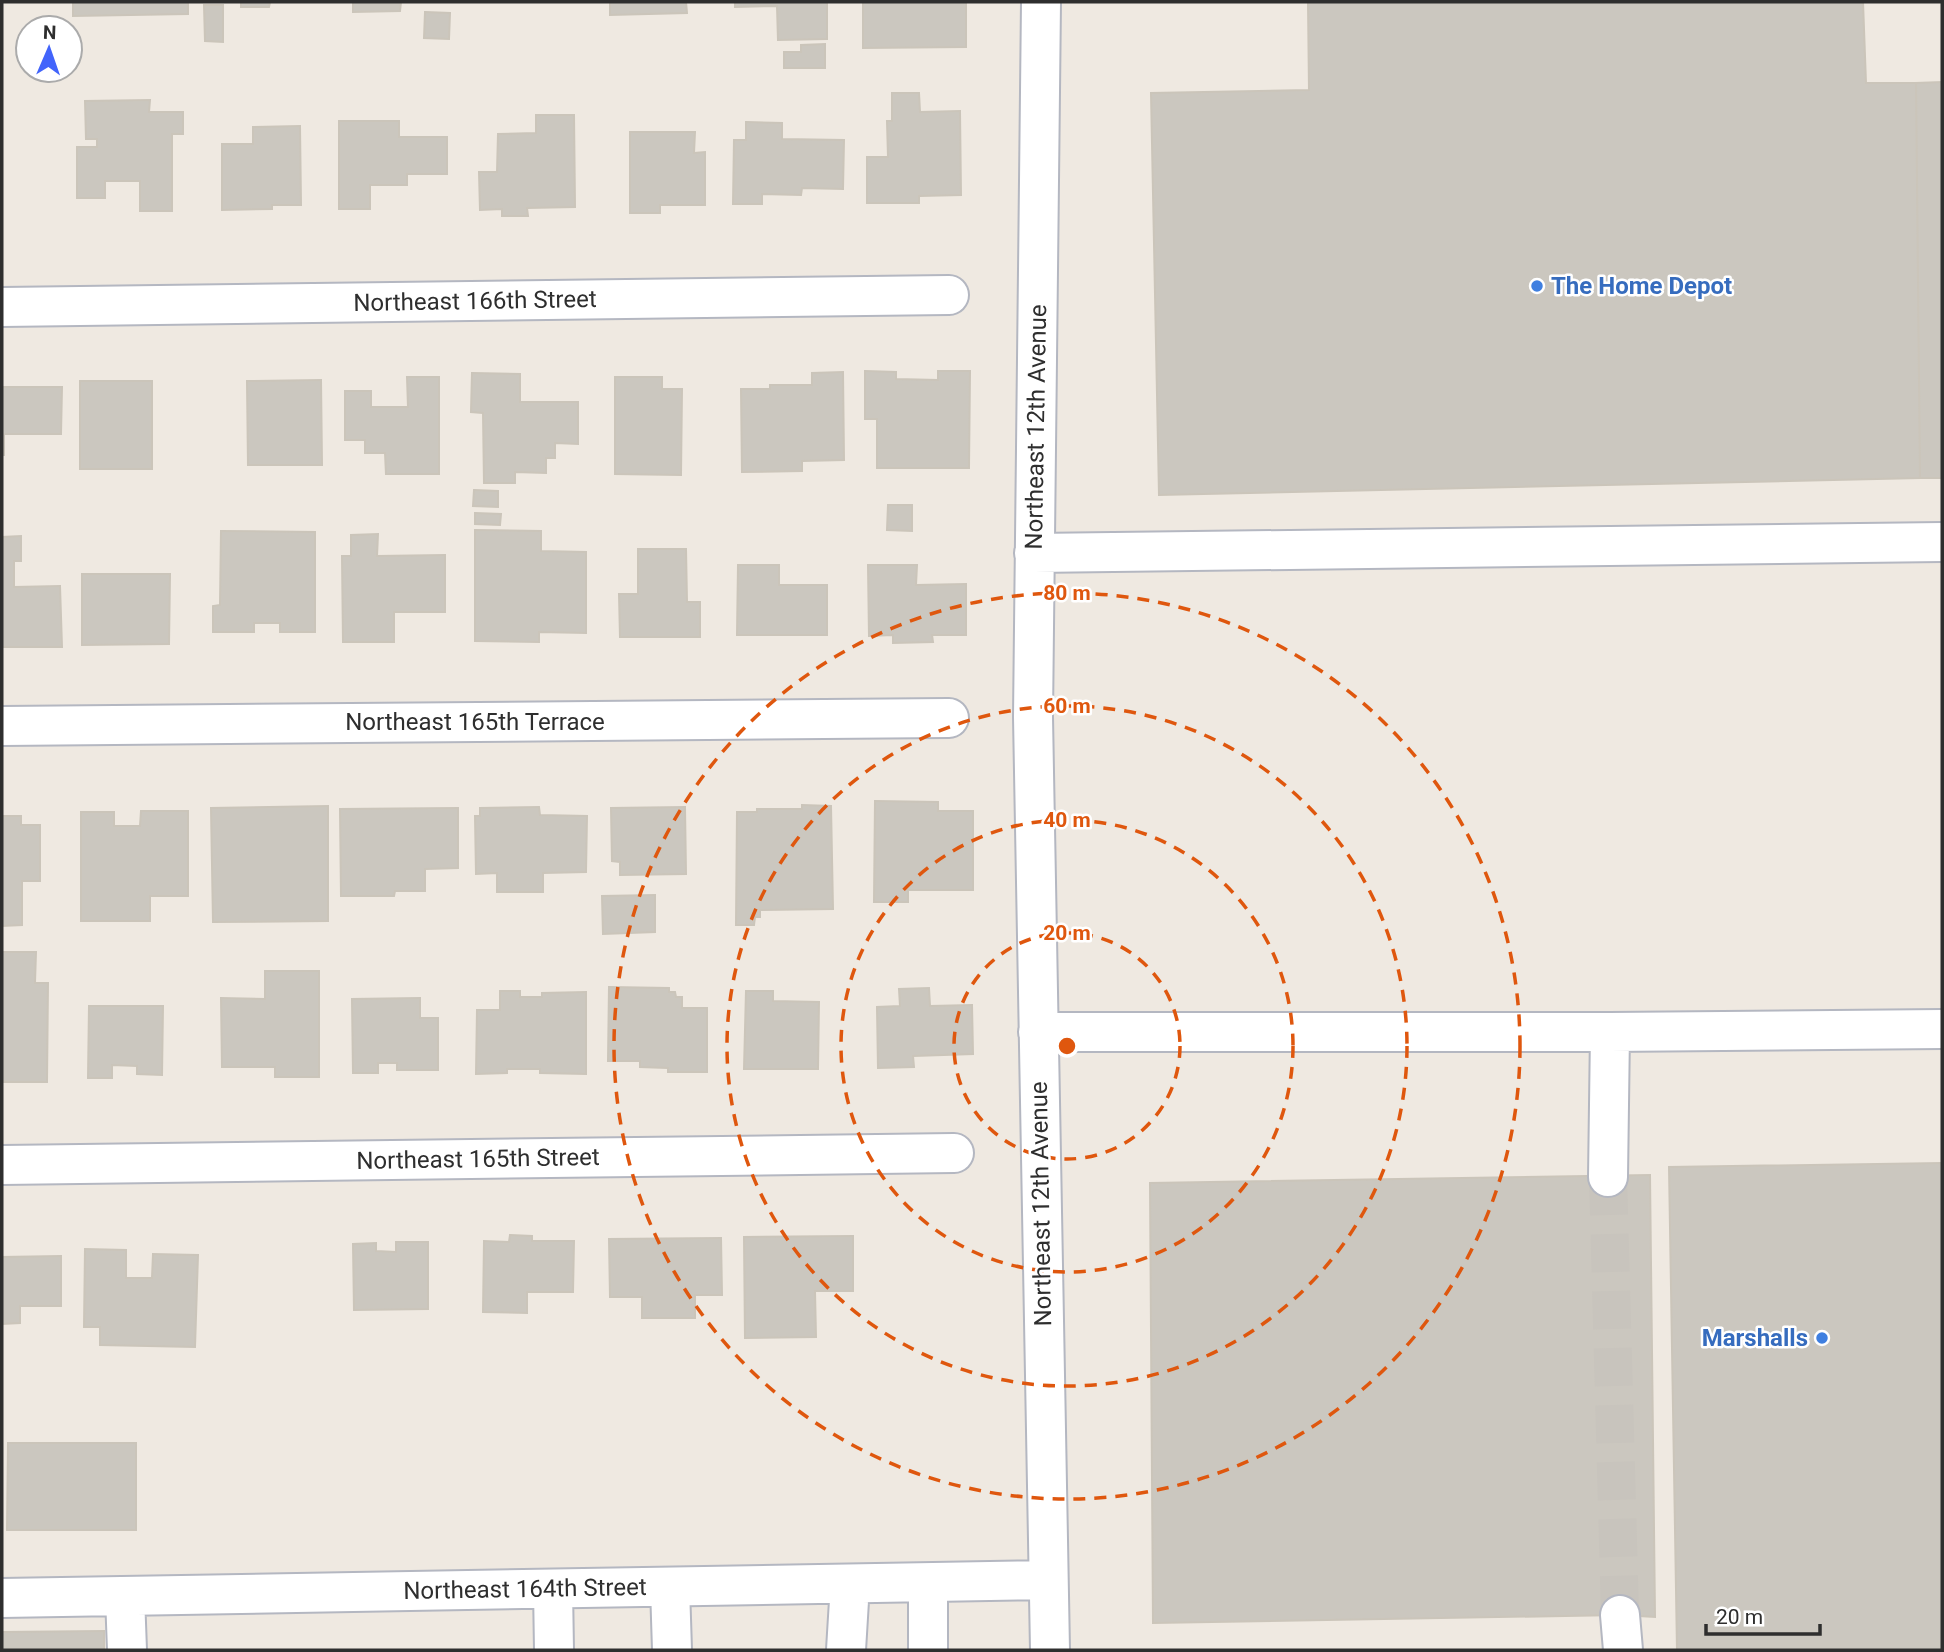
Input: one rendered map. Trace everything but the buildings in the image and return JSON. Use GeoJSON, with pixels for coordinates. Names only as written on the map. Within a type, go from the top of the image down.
{"type":"FeatureCollection","features":[{"type":"Feature","properties":{"kind":"street","name":"Northeast 12th Avenue"},"geometry":{"type":"LineString","coordinates":[[1041,2],[1033,717],[1050,1650]]}},
{"type":"Feature","properties":{"kind":"street","name":"Northeast 166th Street"},"geometry":{"type":"LineString","coordinates":[[2,307],[949,295]]}},
{"type":"Feature","properties":{"kind":"street"},"geometry":{"type":"LineString","coordinates":[[1034,553],[1942,542]]}},
{"type":"Feature","properties":{"kind":"street","name":"Northeast 165th Terrace"},"geometry":{"type":"LineString","coordinates":[[2,726],[949,718]]}},
{"type":"Feature","properties":{"kind":"street"},"geometry":{"type":"LineString","coordinates":[[1038,1032],[1942,1029]]}},
{"type":"Feature","properties":{"kind":"street"},"geometry":{"type":"LineString","coordinates":[[1608,1177],[1610,1032]]}},
{"type":"Feature","properties":{"kind":"street","name":"Northeast 165th Street"},"geometry":{"type":"LineString","coordinates":[[2,1166],[954,1153]]}},
{"type":"Feature","properties":{"kind":"street","name":"Northeast 164th Street"},"geometry":{"type":"LineString","coordinates":[[2,1598],[1048,1580]]}},
{"type":"Feature","properties":{"kind":"street"},"geometry":{"type":"LineString","coordinates":[[928,1583],[928,1650]]}},
{"type":"Feature","properties":{"kind":"street"},"geometry":{"type":"LineString","coordinates":[[846,1650],[850,1584]]}},
{"type":"Feature","properties":{"kind":"street"},"geometry":{"type":"LineString","coordinates":[[670,1587],[672,1650]]}},
{"type":"Feature","properties":{"kind":"street"},"geometry":{"type":"LineString","coordinates":[[554,1589],[554,1650]]}},
{"type":"Feature","properties":{"kind":"street"},"geometry":{"type":"LineString","coordinates":[[125,1596],[127,1650]]}},
{"type":"Feature","properties":{"kind":"tunnel"},"geometry":{"type":"LineString","coordinates":[[1608,1177],[1620,1615]]}},
{"type":"Feature","properties":{"kind":"place","name":"The Home Depot"},"geometry":{"type":"Point","coordinates":[1537,286]}},
{"type":"Feature","properties":{"kind":"place","name":"Marshalls"},"geometry":{"type":"Point","coordinates":[1822,1338]}}]}
